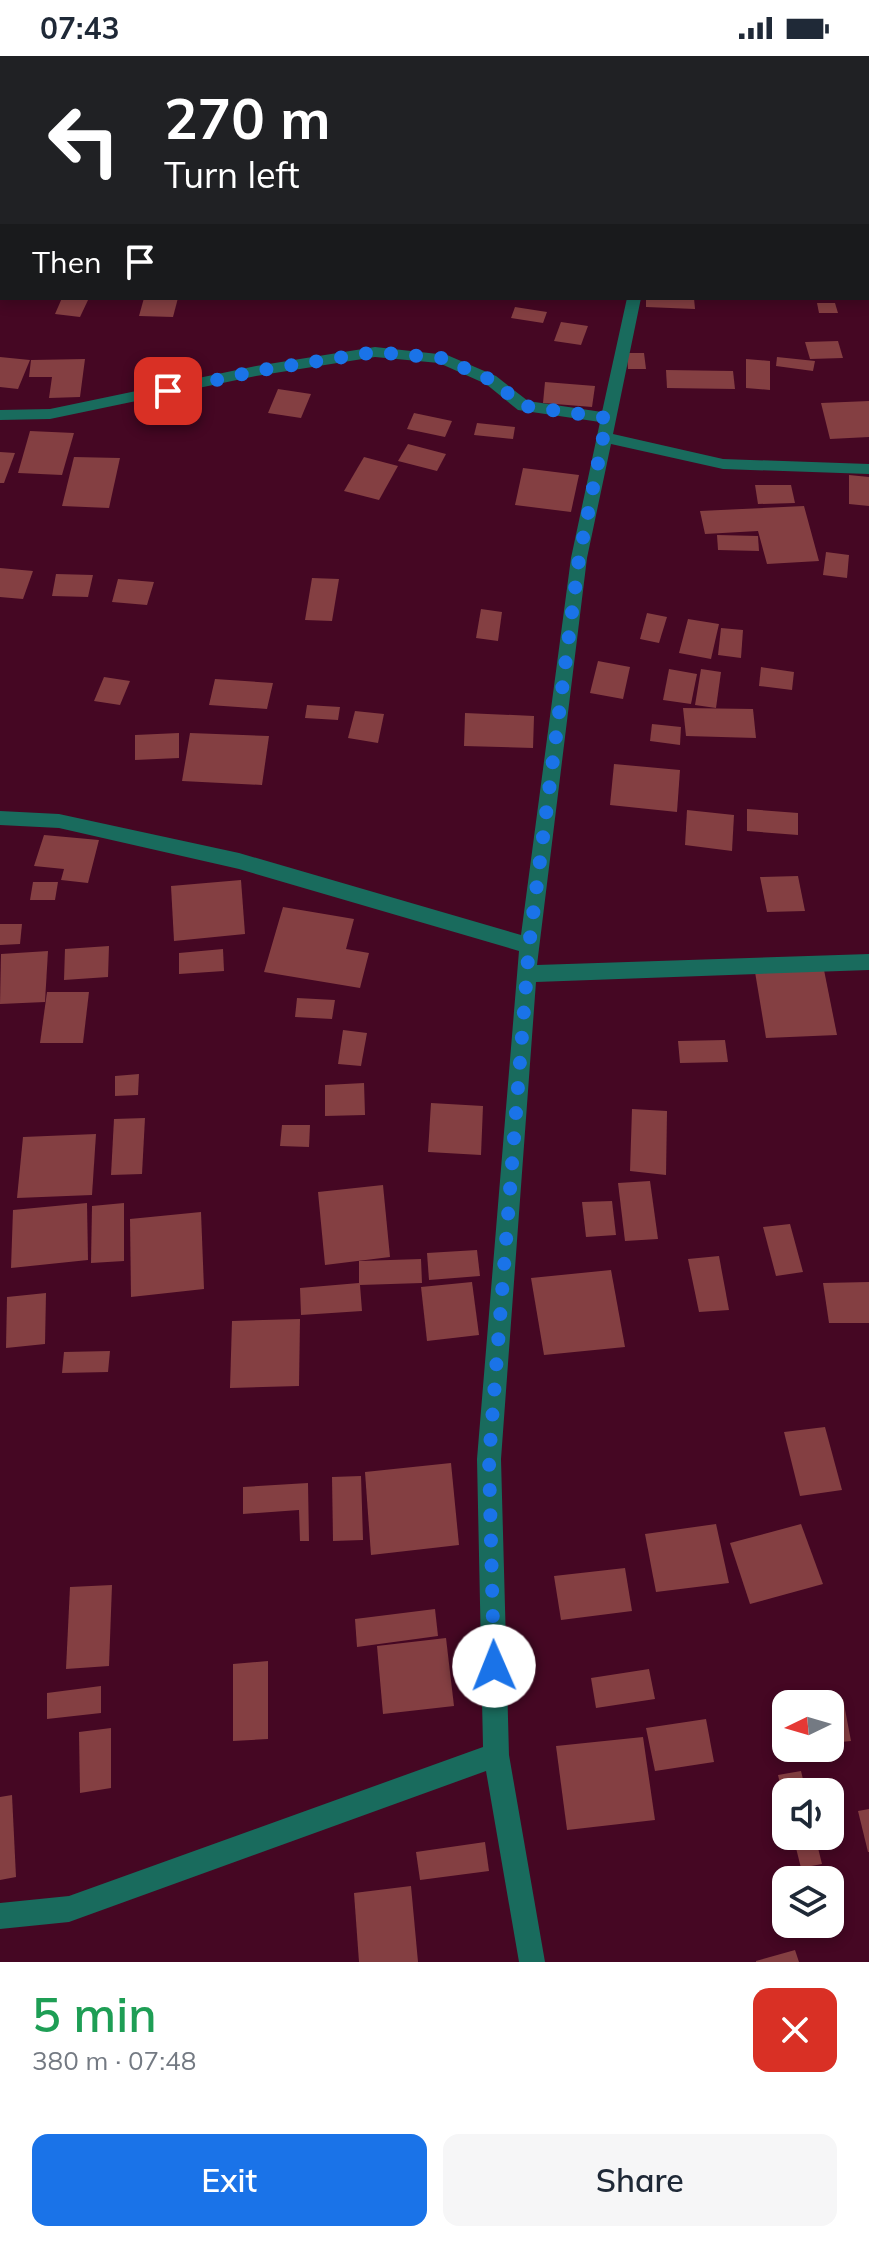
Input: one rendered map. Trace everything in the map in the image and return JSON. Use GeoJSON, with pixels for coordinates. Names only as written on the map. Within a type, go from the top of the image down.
{"type":"FeatureCollection","features":[{"type":"Feature","properties":{"kind":"street"},"geometry":{"type":"LineString","coordinates":[[532,1962],[496,1755],[489,1459],[529,946],[579,558],[634,300]]}},
{"type":"Feature","properties":{"kind":"street"},"geometry":{"type":"LineString","coordinates":[[0,415],[50,414],[89,408],[256,371],[375,352],[442,358],[491,380],[524,406],[723,464],[766,468],[869,469]]}},
{"type":"Feature","properties":{"kind":"street"},"geometry":{"type":"LineString","coordinates":[[0,818],[59,821],[239,861],[529,946]]}},
{"type":"Feature","properties":{"kind":"street"},"geometry":{"type":"LineString","coordinates":[[527,974],[869,962]]}},
{"type":"Feature","properties":{"kind":"street"},"geometry":{"type":"LineString","coordinates":[[0,1916],[69,1909],[496,1755]]}},
{"type":"Feature","properties":{"kind":"building"},"geometry":{"type":"Polygon","coordinates":[[[61,300],[88,300],[80,317],[55,314],[61,300]]]}},
{"type":"Feature","properties":{"kind":"building"},"geometry":{"type":"Polygon","coordinates":[[[143,300],[177,300],[173,317],[139,316],[143,300]]]}},
{"type":"Feature","properties":{"kind":"building"},"geometry":{"type":"Polygon","coordinates":[[[646,300],[694,300],[695,309],[646,307],[646,300]]]}},
{"type":"Feature","properties":{"kind":"building"},"geometry":{"type":"Polygon","coordinates":[[[817,303],[835,303],[838,313],[819,313],[817,303]]]}},
{"type":"Feature","properties":{"kind":"building"},"geometry":{"type":"Polygon","coordinates":[[[515,307],[547,312],[543,323],[511,318],[515,307]]]}},
{"type":"Feature","properties":{"kind":"building"},"geometry":{"type":"Polygon","coordinates":[[[561,322],[588,326],[581,345],[554,341],[561,322]]]}},
{"type":"Feature","properties":{"kind":"building"},"geometry":{"type":"Polygon","coordinates":[[[838,341],[843,358],[810,359],[805,342],[838,341]]]}},
{"type":"Feature","properties":{"kind":"building"},"geometry":{"type":"Polygon","coordinates":[[[627,353],[644,353],[646,369],[628,369],[627,353]]]}},
{"type":"Feature","properties":{"kind":"building"},"geometry":{"type":"Polygon","coordinates":[[[0,357],[30,360],[18,389],[0,387],[0,357]]]}},
{"type":"Feature","properties":{"kind":"building"},"geometry":{"type":"Polygon","coordinates":[[[777,357],[815,361],[813,371],[776,366],[777,357]]]}},
{"type":"Feature","properties":{"kind":"building"},"geometry":{"type":"Polygon","coordinates":[[[85,359],[80,397],[49,398],[52,377],[29,377],[31,360],[85,359]]]}},
{"type":"Feature","properties":{"kind":"building"},"geometry":{"type":"Polygon","coordinates":[[[746,359],[770,361],[770,390],[746,388],[746,359]]]}},
{"type":"Feature","properties":{"kind":"building"},"geometry":{"type":"Polygon","coordinates":[[[666,370],[733,371],[735,389],[667,388],[666,370]]]}},
{"type":"Feature","properties":{"kind":"building"},"geometry":{"type":"Polygon","coordinates":[[[545,382],[595,386],[592,407],[543,403],[545,382]]]}},
{"type":"Feature","properties":{"kind":"building"},"geometry":{"type":"Polygon","coordinates":[[[278,389],[311,394],[301,418],[268,413],[278,389]]]}},
{"type":"Feature","properties":{"kind":"building"},"geometry":{"type":"Polygon","coordinates":[[[869,401],[869,437],[830,439],[821,403],[869,401]]]}},
{"type":"Feature","properties":{"kind":"building"},"geometry":{"type":"Polygon","coordinates":[[[414,413],[452,421],[445,437],[407,429],[414,413]]]}},
{"type":"Feature","properties":{"kind":"building"},"geometry":{"type":"Polygon","coordinates":[[[477,423],[515,427],[513,439],[474,435],[477,423]]]}},
{"type":"Feature","properties":{"kind":"building"},"geometry":{"type":"Polygon","coordinates":[[[30,431],[74,433],[62,475],[18,473],[30,431]]]}},
{"type":"Feature","properties":{"kind":"building"},"geometry":{"type":"Polygon","coordinates":[[[408,444],[446,454],[437,471],[398,461],[408,444]]]}},
{"type":"Feature","properties":{"kind":"building"},"geometry":{"type":"Polygon","coordinates":[[[0,452],[15,453],[4,483],[0,483],[0,452]]]}},
{"type":"Feature","properties":{"kind":"building"},"geometry":{"type":"Polygon","coordinates":[[[74,457],[120,458],[109,508],[62,506],[74,457]]]}},
{"type":"Feature","properties":{"kind":"building"},"geometry":{"type":"Polygon","coordinates":[[[364,457],[398,466],[379,500],[344,491],[364,457]]]}},
{"type":"Feature","properties":{"kind":"building"},"geometry":{"type":"Polygon","coordinates":[[[523,468],[579,475],[571,512],[515,505],[523,468]]]}},
{"type":"Feature","properties":{"kind":"building"},"geometry":{"type":"Polygon","coordinates":[[[849,475],[869,477],[869,506],[849,504],[849,475]]]}},
{"type":"Feature","properties":{"kind":"building"},"geometry":{"type":"Polygon","coordinates":[[[755,485],[791,485],[795,503],[758,504],[755,485]]]}},
{"type":"Feature","properties":{"kind":"building"},"geometry":{"type":"Polygon","coordinates":[[[804,506],[819,561],[767,564],[758,531],[705,534],[700,511],[804,506]]]}},
{"type":"Feature","properties":{"kind":"building"},"geometry":{"type":"Polygon","coordinates":[[[717,535],[758,536],[759,551],[718,550],[717,535]]]}},
{"type":"Feature","properties":{"kind":"building"},"geometry":{"type":"Polygon","coordinates":[[[826,552],[849,555],[847,578],[823,575],[826,552]]]}},
{"type":"Feature","properties":{"kind":"building"},"geometry":{"type":"Polygon","coordinates":[[[0,568],[33,571],[23,599],[0,597],[0,568]]]}},
{"type":"Feature","properties":{"kind":"building"},"geometry":{"type":"Polygon","coordinates":[[[56,574],[93,575],[88,597],[52,596],[56,574]]]}},
{"type":"Feature","properties":{"kind":"building"},"geometry":{"type":"Polygon","coordinates":[[[312,578],[339,579],[332,621],[305,620],[312,578]]]}},
{"type":"Feature","properties":{"kind":"building"},"geometry":{"type":"Polygon","coordinates":[[[118,579],[154,582],[147,605],[112,602],[118,579]]]}},
{"type":"Feature","properties":{"kind":"building"},"geometry":{"type":"Polygon","coordinates":[[[481,609],[502,612],[498,641],[476,638],[481,609]]]}},
{"type":"Feature","properties":{"kind":"building"},"geometry":{"type":"Polygon","coordinates":[[[647,613],[667,617],[659,643],[640,639],[647,613]]]}},
{"type":"Feature","properties":{"kind":"building"},"geometry":{"type":"Polygon","coordinates":[[[688,619],[719,624],[711,659],[679,653],[688,619]]]}},
{"type":"Feature","properties":{"kind":"building"},"geometry":{"type":"Polygon","coordinates":[[[721,628],[743,630],[741,658],[718,655],[721,628]]]}},
{"type":"Feature","properties":{"kind":"building"},"geometry":{"type":"Polygon","coordinates":[[[598,661],[630,667],[623,699],[590,693],[598,661]]]}},
{"type":"Feature","properties":{"kind":"building"},"geometry":{"type":"Polygon","coordinates":[[[761,667],[794,672],[792,690],[759,686],[761,667]]]}},
{"type":"Feature","properties":{"kind":"building"},"geometry":{"type":"Polygon","coordinates":[[[669,669],[697,674],[691,704],[663,700],[669,669]]]}},
{"type":"Feature","properties":{"kind":"building"},"geometry":{"type":"Polygon","coordinates":[[[701,669],[721,672],[716,708],[695,705],[701,669]]]}},
{"type":"Feature","properties":{"kind":"building"},"geometry":{"type":"Polygon","coordinates":[[[104,677],[130,681],[120,705],[94,701],[104,677]]]}},
{"type":"Feature","properties":{"kind":"building"},"geometry":{"type":"Polygon","coordinates":[[[215,679],[273,683],[267,709],[209,705],[215,679]]]}},
{"type":"Feature","properties":{"kind":"building"},"geometry":{"type":"Polygon","coordinates":[[[307,705],[340,707],[338,720],[305,718],[307,705]]]}},
{"type":"Feature","properties":{"kind":"building"},"geometry":{"type":"Polygon","coordinates":[[[683,708],[753,709],[756,738],[686,736],[683,708]]]}},
{"type":"Feature","properties":{"kind":"building"},"geometry":{"type":"Polygon","coordinates":[[[355,711],[384,714],[378,743],[348,738],[355,711]]]}},
{"type":"Feature","properties":{"kind":"building"},"geometry":{"type":"Polygon","coordinates":[[[465,713],[534,716],[533,748],[464,746],[465,713]]]}},
{"type":"Feature","properties":{"kind":"building"},"geometry":{"type":"Polygon","coordinates":[[[652,724],[681,727],[680,745],[650,741],[652,724]]]}},
{"type":"Feature","properties":{"kind":"building"},"geometry":{"type":"Polygon","coordinates":[[[179,733],[179,758],[135,760],[135,735],[179,733]]]}},
{"type":"Feature","properties":{"kind":"building"},"geometry":{"type":"Polygon","coordinates":[[[190,733],[269,736],[262,785],[182,781],[190,733]]]}},
{"type":"Feature","properties":{"kind":"building"},"geometry":{"type":"Polygon","coordinates":[[[614,764],[680,770],[677,812],[610,805],[614,764]]]}},
{"type":"Feature","properties":{"kind":"building"},"geometry":{"type":"Polygon","coordinates":[[[747,809],[798,813],[798,835],[747,831],[747,809]]]}},
{"type":"Feature","properties":{"kind":"building"},"geometry":{"type":"Polygon","coordinates":[[[687,810],[734,815],[732,851],[685,845],[687,810]]]}},
{"type":"Feature","properties":{"kind":"building"},"geometry":{"type":"Polygon","coordinates":[[[44,835],[99,840],[88,883],[61,880],[64,869],[34,866],[44,835]]]}},
{"type":"Feature","properties":{"kind":"building"},"geometry":{"type":"Polygon","coordinates":[[[798,876],[805,911],[767,912],[760,877],[798,876]]]}},
{"type":"Feature","properties":{"kind":"building"},"geometry":{"type":"Polygon","coordinates":[[[241,880],[245,934],[174,941],[171,886],[241,880]]]}},
{"type":"Feature","properties":{"kind":"building"},"geometry":{"type":"Polygon","coordinates":[[[33,882],[58,882],[55,900],[30,900],[33,882]]]}},
{"type":"Feature","properties":{"kind":"building"},"geometry":{"type":"Polygon","coordinates":[[[283,907],[354,919],[346,949],[369,953],[360,988],[264,972],[283,907]]]}},
{"type":"Feature","properties":{"kind":"building"},"geometry":{"type":"Polygon","coordinates":[[[0,924],[22,924],[20,944],[0,945],[0,924]]]}},
{"type":"Feature","properties":{"kind":"building"},"geometry":{"type":"Polygon","coordinates":[[[109,946],[108,977],[64,980],[65,949],[109,946]]]}},
{"type":"Feature","properties":{"kind":"building"},"geometry":{"type":"Polygon","coordinates":[[[223,949],[224,971],[179,974],[179,953],[223,949]]]}},
{"type":"Feature","properties":{"kind":"building"},"geometry":{"type":"Polygon","coordinates":[[[48,951],[45,1002],[0,1004],[1,954],[48,951]]]}},
{"type":"Feature","properties":{"kind":"building"},"geometry":{"type":"Polygon","coordinates":[[[824,970],[837,1035],[766,1038],[755,972],[824,970]]]}},
{"type":"Feature","properties":{"kind":"building"},"geometry":{"type":"Polygon","coordinates":[[[47,992],[89,992],[83,1043],[40,1043],[47,992]]]}},
{"type":"Feature","properties":{"kind":"building"},"geometry":{"type":"Polygon","coordinates":[[[297,998],[335,1000],[332,1019],[295,1017],[297,998]]]}},
{"type":"Feature","properties":{"kind":"building"},"geometry":{"type":"Polygon","coordinates":[[[343,1030],[367,1033],[361,1066],[338,1064],[343,1030]]]}},
{"type":"Feature","properties":{"kind":"building"},"geometry":{"type":"Polygon","coordinates":[[[725,1040],[728,1062],[680,1063],[678,1041],[725,1040]]]}},
{"type":"Feature","properties":{"kind":"building"},"geometry":{"type":"Polygon","coordinates":[[[139,1074],[138,1095],[115,1096],[115,1076],[139,1074]]]}},
{"type":"Feature","properties":{"kind":"building"},"geometry":{"type":"Polygon","coordinates":[[[364,1083],[365,1115],[325,1116],[325,1085],[364,1083]]]}},
{"type":"Feature","properties":{"kind":"building"},"geometry":{"type":"Polygon","coordinates":[[[431,1103],[483,1106],[481,1155],[428,1152],[431,1103]]]}},
{"type":"Feature","properties":{"kind":"building"},"geometry":{"type":"Polygon","coordinates":[[[632,1109],[667,1111],[666,1175],[630,1171],[632,1109]]]}},
{"type":"Feature","properties":{"kind":"building"},"geometry":{"type":"Polygon","coordinates":[[[145,1118],[142,1174],[111,1175],[114,1119],[145,1118]]]}},
{"type":"Feature","properties":{"kind":"building"},"geometry":{"type":"Polygon","coordinates":[[[282,1125],[310,1125],[309,1147],[280,1146],[282,1125]]]}},
{"type":"Feature","properties":{"kind":"building"},"geometry":{"type":"Polygon","coordinates":[[[96,1134],[92,1195],[17,1198],[23,1137],[96,1134]]]}},
{"type":"Feature","properties":{"kind":"building"},"geometry":{"type":"Polygon","coordinates":[[[650,1181],[658,1239],[625,1241],[618,1183],[650,1181]]]}},
{"type":"Feature","properties":{"kind":"building"},"geometry":{"type":"Polygon","coordinates":[[[383,1185],[390,1257],[325,1265],[318,1192],[383,1185]]]}},
{"type":"Feature","properties":{"kind":"building"},"geometry":{"type":"Polygon","coordinates":[[[612,1201],[616,1235],[586,1237],[582,1202],[612,1201]]]}},
{"type":"Feature","properties":{"kind":"building"},"geometry":{"type":"Polygon","coordinates":[[[87,1203],[88,1260],[11,1268],[13,1210],[87,1203]]]}},
{"type":"Feature","properties":{"kind":"building"},"geometry":{"type":"Polygon","coordinates":[[[124,1203],[124,1261],[91,1263],[92,1206],[124,1203]]]}},
{"type":"Feature","properties":{"kind":"building"},"geometry":{"type":"Polygon","coordinates":[[[201,1212],[204,1289],[131,1297],[130,1219],[201,1212]]]}},
{"type":"Feature","properties":{"kind":"building"},"geometry":{"type":"Polygon","coordinates":[[[790,1224],[803,1272],[776,1276],[763,1227],[790,1224]]]}},
{"type":"Feature","properties":{"kind":"building"},"geometry":{"type":"Polygon","coordinates":[[[477,1250],[480,1276],[429,1280],[427,1253],[477,1250]]]}},
{"type":"Feature","properties":{"kind":"building"},"geometry":{"type":"Polygon","coordinates":[[[719,1256],[729,1310],[699,1312],[688,1259],[719,1256]]]}},
{"type":"Feature","properties":{"kind":"building"},"geometry":{"type":"Polygon","coordinates":[[[421,1259],[422,1283],[360,1285],[362,1311],[301,1315],[300,1288],[359,1283],[359,1261],[421,1259]]]}},
{"type":"Feature","properties":{"kind":"building"},"geometry":{"type":"Polygon","coordinates":[[[611,1270],[625,1347],[544,1355],[531,1278],[611,1270]]]}},
{"type":"Feature","properties":{"kind":"building"},"geometry":{"type":"Polygon","coordinates":[[[472,1282],[479,1335],[427,1341],[421,1287],[472,1282]]]}},
{"type":"Feature","properties":{"kind":"building"},"geometry":{"type":"Polygon","coordinates":[[[869,1282],[869,1323],[829,1323],[823,1283],[869,1282]]]}},
{"type":"Feature","properties":{"kind":"building"},"geometry":{"type":"Polygon","coordinates":[[[46,1293],[45,1344],[6,1348],[7,1297],[46,1293]]]}},
{"type":"Feature","properties":{"kind":"building"},"geometry":{"type":"Polygon","coordinates":[[[300,1319],[299,1386],[230,1388],[232,1321],[300,1319]]]}},
{"type":"Feature","properties":{"kind":"building"},"geometry":{"type":"Polygon","coordinates":[[[110,1351],[108,1372],[62,1373],[64,1352],[110,1351]]]}},
{"type":"Feature","properties":{"kind":"building"},"geometry":{"type":"Polygon","coordinates":[[[825,1427],[842,1490],[800,1496],[784,1432],[825,1427]]]}},
{"type":"Feature","properties":{"kind":"building"},"geometry":{"type":"Polygon","coordinates":[[[451,1463],[459,1545],[371,1555],[365,1472],[451,1463]]]}},
{"type":"Feature","properties":{"kind":"building"},"geometry":{"type":"Polygon","coordinates":[[[361,1476],[363,1540],[333,1541],[332,1477],[361,1476]]]}},
{"type":"Feature","properties":{"kind":"building"},"geometry":{"type":"Polygon","coordinates":[[[308,1483],[309,1541],[300,1541],[299,1510],[243,1514],[243,1487],[308,1483]]]}},
{"type":"Feature","properties":{"kind":"building"},"geometry":{"type":"Polygon","coordinates":[[[716,1524],[729,1583],[656,1592],[645,1534],[716,1524]]]}},
{"type":"Feature","properties":{"kind":"building"},"geometry":{"type":"Polygon","coordinates":[[[801,1524],[823,1584],[750,1604],[730,1543],[801,1524]]]}},
{"type":"Feature","properties":{"kind":"building"},"geometry":{"type":"Polygon","coordinates":[[[625,1568],[632,1611],[561,1620],[554,1576],[625,1568]]]}},
{"type":"Feature","properties":{"kind":"building"},"geometry":{"type":"Polygon","coordinates":[[[112,1585],[109,1666],[66,1669],[70,1587],[112,1585]]]}},
{"type":"Feature","properties":{"kind":"building"},"geometry":{"type":"Polygon","coordinates":[[[435,1609],[438,1636],[357,1647],[355,1619],[435,1609]]]}},
{"type":"Feature","properties":{"kind":"building"},"geometry":{"type":"Polygon","coordinates":[[[446,1638],[454,1706],[383,1714],[377,1646],[446,1638]]]}},
{"type":"Feature","properties":{"kind":"building"},"geometry":{"type":"Polygon","coordinates":[[[268,1661],[268,1739],[233,1741],[233,1664],[268,1661]]]}},
{"type":"Feature","properties":{"kind":"building"},"geometry":{"type":"Polygon","coordinates":[[[649,1669],[655,1699],[596,1708],[591,1678],[649,1669]]]}},
{"type":"Feature","properties":{"kind":"building"},"geometry":{"type":"Polygon","coordinates":[[[101,1686],[101,1713],[47,1719],[47,1693],[101,1686]]]}},
{"type":"Feature","properties":{"kind":"building"},"geometry":{"type":"Polygon","coordinates":[[[844,1704],[851,1741],[844,1742],[844,1704]]]}},
{"type":"Feature","properties":{"kind":"building"},"geometry":{"type":"Polygon","coordinates":[[[706,1719],[714,1762],[655,1771],[646,1728],[706,1719]]]}},
{"type":"Feature","properties":{"kind":"building"},"geometry":{"type":"Polygon","coordinates":[[[111,1728],[111,1788],[80,1793],[79,1732],[111,1728]]]}},
{"type":"Feature","properties":{"kind":"building"},"geometry":{"type":"Polygon","coordinates":[[[643,1737],[655,1820],[567,1830],[556,1746],[643,1737]]]}},
{"type":"Feature","properties":{"kind":"building"},"geometry":{"type":"Polygon","coordinates":[[[801,1771],[803,1778],[779,1778],[778,1775],[801,1771]]]}},
{"type":"Feature","properties":{"kind":"building"},"geometry":{"type":"Polygon","coordinates":[[[12,1795],[16,1877],[0,1880],[0,1797],[12,1795]]]}},
{"type":"Feature","properties":{"kind":"building"},"geometry":{"type":"Polygon","coordinates":[[[869,1809],[869,1852],[868,1852],[858,1811],[869,1809]]]}},
{"type":"Feature","properties":{"kind":"building"},"geometry":{"type":"Polygon","coordinates":[[[485,1842],[489,1871],[420,1880],[416,1852],[485,1842]]]}},
{"type":"Feature","properties":{"kind":"building"},"geometry":{"type":"Polygon","coordinates":[[[796,1850],[818,1850],[822,1864],[800,1866],[796,1850]]]}},
{"type":"Feature","properties":{"kind":"building"},"geometry":{"type":"Polygon","coordinates":[[[411,1886],[418,1962],[359,1962],[354,1893],[411,1886]]]}},
{"type":"Feature","properties":{"kind":"building"},"geometry":{"type":"Polygon","coordinates":[[[795,1950],[799,1962],[756,1962],[756,1961],[795,1950]]]}},
{"type":"Feature","properties":{"kind":"route"},"geometry":{"type":"LineString","coordinates":[[168,391],[256,371],[375,352],[442,358],[491,380],[524,406],[607,418],[579,558],[529,946],[508,1247],[489,1459],[494,1666]]}}]}
